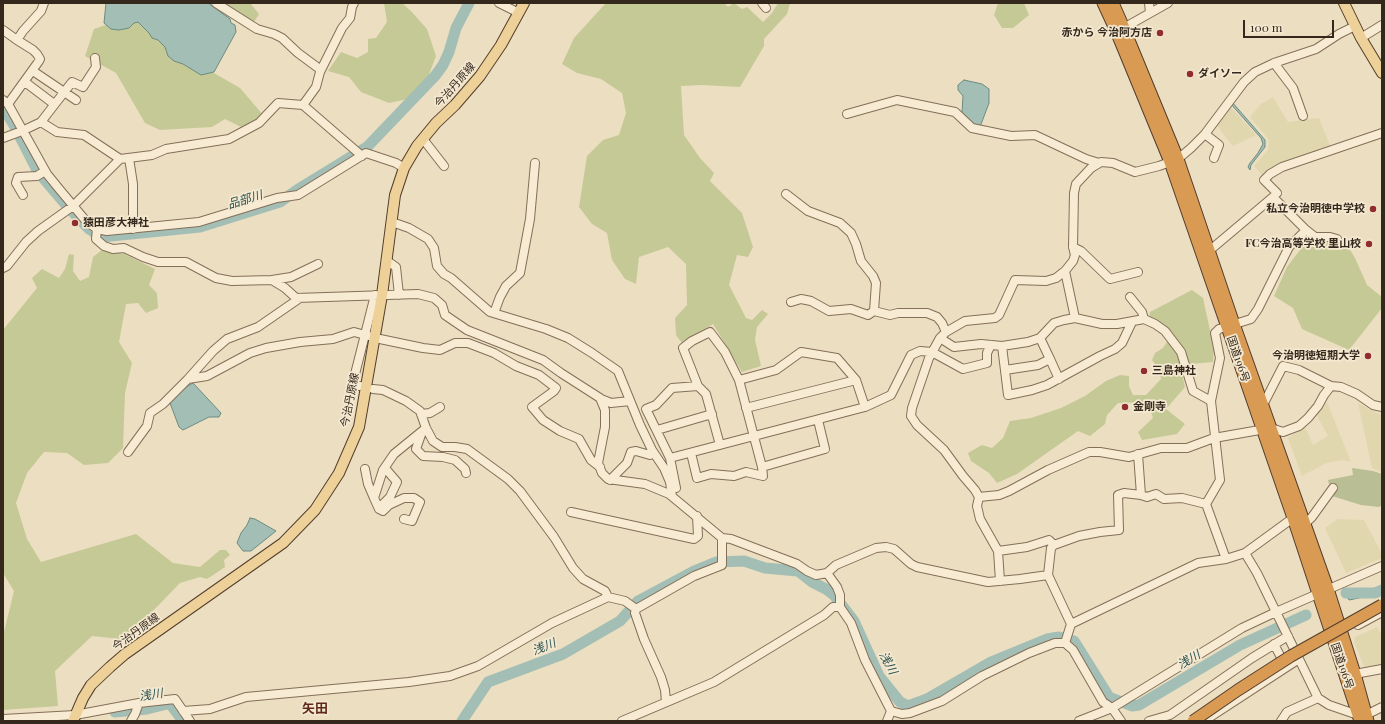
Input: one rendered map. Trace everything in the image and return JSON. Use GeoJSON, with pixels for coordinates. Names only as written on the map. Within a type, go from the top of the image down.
{"type":"FeatureCollection","features":[{"type":"Feature","properties":{"kind":"highway","name":"国道196号"},"geometry":{"type":"LineString","coordinates":[[1103,3],[1120,30]]}},
{"type":"Feature","properties":{"kind":"highway","name":"国道196号"},"geometry":{"type":"LineString","coordinates":[[1113,3],[1120,30],[1209,251],[1230,325],[1263,405],[1267,429],[1317,594],[1365,718]]}},
{"type":"Feature","properties":{"kind":"highway","name":"国道196号"},"geometry":{"type":"LineString","coordinates":[[1174,161],[1267,429],[1305,524],[1328,589],[1355,674],[1365,718]]}},
{"type":"Feature","properties":{"kind":"highway"},"geometry":{"type":"LineString","coordinates":[[1193,721],[1291,656],[1382,605]]}},
{"type":"Feature","properties":{"kind":"main road","name":"今治丹原線"},"geometry":{"type":"LineString","coordinates":[[74,718],[83,698],[92,685],[125,654],[283,543],[315,510],[339,473],[359,427],[378,295],[386,260],[395,195],[404,168],[417,146],[436,123],[456,105],[480,76],[501,45],[524,3]]}},
{"type":"Feature","properties":{"kind":"main road"},"geometry":{"type":"LineString","coordinates":[[1344,3],[1361,38],[1382,73]]}},
{"type":"Feature","properties":{"kind":"street"},"geometry":{"type":"LineString","coordinates":[[17,40],[41,11],[44,3]]}},
{"type":"Feature","properties":{"kind":"street"},"geometry":{"type":"LineString","coordinates":[[216,3],[257,29],[282,38],[298,54],[321,70]]}},
{"type":"Feature","properties":{"kind":"street"},"geometry":{"type":"LineString","coordinates":[[303,105],[316,87],[321,70],[342,28],[350,18],[354,3]]}},
{"type":"Feature","properties":{"kind":"street"},"geometry":{"type":"LineString","coordinates":[[499,3],[519,13]]}},
{"type":"Feature","properties":{"kind":"street"},"geometry":{"type":"LineString","coordinates":[[1150,3],[1150,13]]}},
{"type":"Feature","properties":{"kind":"street"},"geometry":{"type":"LineString","coordinates":[[1120,30],[1168,3]]}},
{"type":"Feature","properties":{"kind":"street"},"geometry":{"type":"LineString","coordinates":[[1361,38],[1382,25]]}},
{"type":"Feature","properties":{"kind":"street"},"geometry":{"type":"LineString","coordinates":[[847,114],[897,100],[954,112],[972,128],[1011,136],[1035,134],[1079,156],[1099,163],[1112,163],[1135,172],[1174,161],[1191,148],[1205,134],[1244,82],[1255,72],[1274,63],[1316,49],[1339,34],[1355,26]]}},
{"type":"Feature","properties":{"kind":"street"},"geometry":{"type":"LineString","coordinates":[[3,30],[33,50],[40,59],[25,82],[5,102],[45,171],[86,221],[97,229],[107,232],[199,222],[276,198],[298,195],[366,154],[396,163],[404,168]]}},
{"type":"Feature","properties":{"kind":"street"},"geometry":{"type":"LineString","coordinates":[[3,138],[41,122],[72,82],[83,87],[96,67],[95,58]]}},
{"type":"Feature","properties":{"kind":"street"},"geometry":{"type":"LineString","coordinates":[[1274,63],[1293,88],[1303,116]]}},
{"type":"Feature","properties":{"kind":"street"},"geometry":{"type":"LineString","coordinates":[[33,71],[76,100]]}},
{"type":"Feature","properties":{"kind":"street"},"geometry":{"type":"LineString","coordinates":[[25,82],[54,104]]}},
{"type":"Feature","properties":{"kind":"street"},"geometry":{"type":"LineString","coordinates":[[3,268],[7,266],[26,242],[38,231],[73,206],[120,159],[152,155],[166,149],[229,139],[259,123],[278,103],[303,105],[362,156]]}},
{"type":"Feature","properties":{"kind":"street"},"geometry":{"type":"LineString","coordinates":[[41,122],[57,132],[84,136],[120,159]]}},
{"type":"Feature","properties":{"kind":"street"},"geometry":{"type":"LineString","coordinates":[[1209,251],[1277,193],[1264,180],[1270,174],[1282,167],[1382,133]]}},
{"type":"Feature","properties":{"kind":"street"},"geometry":{"type":"LineString","coordinates":[[1205,134],[1219,145],[1214,158]]}},
{"type":"Feature","properties":{"kind":"street"},"geometry":{"type":"LineString","coordinates":[[423,139],[444,166]]}},
{"type":"Feature","properties":{"kind":"street"},"geometry":{"type":"LineString","coordinates":[[129,158],[133,184],[133,229]]}},
{"type":"Feature","properties":{"kind":"street"},"geometry":{"type":"LineString","coordinates":[[494,314],[506,286],[520,273],[530,219],[535,163]]}},
{"type":"Feature","properties":{"kind":"street"},"geometry":{"type":"LineString","coordinates":[[1000,581],[998,551],[980,519],[977,506],[979,497],[944,450],[917,426],[910,416],[929,358],[943,335],[965,321],[995,318],[999,315],[1015,280],[1046,281],[1056,278],[1065,271],[1075,255],[1073,247],[1074,193],[1076,184],[1091,168],[1099,163]]}},
{"type":"Feature","properties":{"kind":"street"},"geometry":{"type":"LineString","coordinates":[[23,195],[16,183],[18,178],[37,176],[45,171]]}},
{"type":"Feature","properties":{"kind":"street"},"geometry":{"type":"LineString","coordinates":[[786,194],[808,211],[840,222],[850,233],[856,244],[861,261],[874,276],[876,283],[874,311]]}},
{"type":"Feature","properties":{"kind":"street"},"geometry":{"type":"LineString","coordinates":[[1273,196],[1306,230],[1315,237],[1330,236],[1337,239]]}},
{"type":"Feature","properties":{"kind":"street"},"geometry":{"type":"LineString","coordinates":[[392,222],[409,228],[428,240],[434,248],[437,266],[490,312],[546,329],[568,338],[618,371],[640,425],[653,452],[664,468],[675,498]]}},
{"type":"Feature","properties":{"kind":"street"},"geometry":{"type":"LineString","coordinates":[[97,229],[96,239],[104,246],[113,249],[124,248],[142,257],[158,262],[186,262],[216,278],[232,281],[272,280],[291,277],[318,264]]}},
{"type":"Feature","properties":{"kind":"street"},"geometry":{"type":"LineString","coordinates":[[1206,504],[1220,480],[1214,438],[1211,401],[1220,358],[1215,333],[1219,329],[1251,319],[1258,309],[1289,248],[1306,230]]}},
{"type":"Feature","properties":{"kind":"street"},"geometry":{"type":"LineString","coordinates":[[1073,247],[1081,251],[1110,279],[1138,272]]}},
{"type":"Feature","properties":{"kind":"street"},"geometry":{"type":"LineString","coordinates":[[386,260],[396,267],[399,294]]}},
{"type":"Feature","properties":{"kind":"street"},"geometry":{"type":"LineString","coordinates":[[1065,271],[1075,318]]}},
{"type":"Feature","properties":{"kind":"street"},"geometry":{"type":"LineString","coordinates":[[272,280],[285,288],[296,298],[418,294],[434,298],[442,305],[445,315],[464,328],[543,360],[601,399],[611,403],[630,401]]}},
{"type":"Feature","properties":{"kind":"street"},"geometry":{"type":"LineString","coordinates":[[360,386],[352,386],[378,295]]}},
{"type":"Feature","properties":{"kind":"street"},"geometry":{"type":"LineString","coordinates":[[1130,297],[1142,312],[1144,319]]}},
{"type":"Feature","properties":{"kind":"street"},"geometry":{"type":"LineString","coordinates":[[128,452],[147,426],[150,414],[163,404],[188,379],[213,351],[227,339],[258,326],[300,298]]}},
{"type":"Feature","properties":{"kind":"street"},"geometry":{"type":"LineString","coordinates":[[791,302],[801,299],[811,301],[829,311],[851,309],[868,315],[874,311],[890,315],[898,313],[927,313],[937,317],[942,323],[943,335],[954,347],[981,344],[1002,346],[1028,342],[1040,338],[1054,323],[1075,318],[1102,324],[1117,324],[1144,319],[1165,331],[1181,352],[1193,390],[1211,401]]}},
{"type":"Feature","properties":{"kind":"street"},"geometry":{"type":"LineString","coordinates":[[1002,346],[1008,395],[1047,385],[1115,349],[1122,343],[1132,322]]}},
{"type":"Feature","properties":{"kind":"street"},"geometry":{"type":"LineString","coordinates":[[464,328],[474,340],[516,366],[539,375],[556,388],[532,407],[543,420],[560,431],[579,439],[591,460],[600,467]]}},
{"type":"Feature","properties":{"kind":"street"},"geometry":{"type":"LineString","coordinates":[[188,379],[207,376],[250,353],[266,348],[300,342],[333,339],[354,332],[367,335]]}},
{"type":"Feature","properties":{"kind":"street"},"geometry":{"type":"LineString","coordinates":[[691,453],[697,478],[711,474],[734,476],[746,472],[763,476],[754,436],[738,380],[725,352],[710,332],[692,341],[683,348],[698,386],[706,394],[720,445]]}},
{"type":"Feature","properties":{"kind":"street"},"geometry":{"type":"LineString","coordinates":[[1040,338],[1059,379]]}},
{"type":"Feature","properties":{"kind":"street"},"geometry":{"type":"LineString","coordinates":[[380,339],[440,350],[455,343],[468,343],[494,353]]}},
{"type":"Feature","properties":{"kind":"street"},"geometry":{"type":"LineString","coordinates":[[670,458],[865,407],[891,395],[911,355],[920,351],[932,352],[963,369],[987,363],[987,353],[991,345]]}},
{"type":"Feature","properties":{"kind":"street"},"geometry":{"type":"LineString","coordinates":[[738,380],[776,370],[801,352],[837,358],[856,380],[865,407]]}},
{"type":"Feature","properties":{"kind":"street"},"geometry":{"type":"LineString","coordinates":[[1006,370],[1038,365],[1050,359]]}},
{"type":"Feature","properties":{"kind":"street"},"geometry":{"type":"LineString","coordinates":[[1263,405],[1283,366],[1299,370],[1331,386],[1342,387],[1357,394],[1373,405],[1382,407]]}},
{"type":"Feature","properties":{"kind":"street"},"geometry":{"type":"LineString","coordinates":[[746,408],[856,380]]}},
{"type":"Feature","properties":{"kind":"street"},"geometry":{"type":"LineString","coordinates":[[675,498],[670,458],[646,409],[656,405],[672,388],[698,386]]}},
{"type":"Feature","properties":{"kind":"street"},"geometry":{"type":"LineString","coordinates":[[979,497],[999,495],[1009,491],[1048,470],[1089,452],[1100,452],[1129,457],[1161,448],[1187,448],[1214,438],[1267,429],[1283,432],[1299,426],[1308,418],[1331,386]]}},
{"type":"Feature","properties":{"kind":"street"},"geometry":{"type":"LineString","coordinates":[[373,389],[383,390],[406,401],[420,411],[424,430],[433,441],[442,448],[455,447],[467,449],[508,479],[520,491],[554,537],[573,568],[583,579],[605,591],[608,597]]}},
{"type":"Feature","properties":{"kind":"street"},"geometry":{"type":"LineString","coordinates":[[601,399],[605,410],[598,463],[602,473],[610,480],[645,484],[675,498],[722,538],[731,539],[797,564],[807,572],[816,575],[827,573],[836,565],[876,548],[886,547],[894,549],[911,564],[917,567],[988,582],[1048,575]]}},
{"type":"Feature","properties":{"kind":"street"},"geometry":{"type":"LineString","coordinates":[[421,414],[430,414],[440,407]]}},
{"type":"Feature","properties":{"kind":"street"},"geometry":{"type":"LineString","coordinates":[[657,430],[712,414]]}},
{"type":"Feature","properties":{"kind":"street"},"geometry":{"type":"LineString","coordinates":[[762,467],[824,449],[818,420]]}},
{"type":"Feature","properties":{"kind":"street"},"geometry":{"type":"LineString","coordinates":[[374,498],[385,468],[394,454],[424,430]]}},
{"type":"Feature","properties":{"kind":"street"},"geometry":{"type":"LineString","coordinates":[[424,430],[416,449],[423,456],[443,457],[455,460],[465,469],[466,473]]}},
{"type":"Feature","properties":{"kind":"street"},"geometry":{"type":"LineString","coordinates":[[610,480],[627,463],[631,452],[636,451],[650,455],[653,452]]}},
{"type":"Feature","properties":{"kind":"street"},"geometry":{"type":"LineString","coordinates":[[1138,454],[1142,495]]}},
{"type":"Feature","properties":{"kind":"street"},"geometry":{"type":"LineString","coordinates":[[366,468],[368,484],[379,508],[383,511],[389,505],[404,498],[414,498],[420,502],[412,521],[404,519]]}},
{"type":"Feature","properties":{"kind":"street"},"geometry":{"type":"LineString","coordinates":[[379,508],[390,497],[396,482],[385,468]]}},
{"type":"Feature","properties":{"kind":"street"},"geometry":{"type":"LineString","coordinates":[[1305,524],[1312,517],[1333,488]]}},
{"type":"Feature","properties":{"kind":"street"},"geometry":{"type":"LineString","coordinates":[[1065,643],[1071,624],[1048,575],[1051,548],[1054,545],[1079,536],[1119,530],[1118,495],[1124,493],[1147,496],[1156,494],[1164,499],[1182,498],[1206,504]]}},
{"type":"Feature","properties":{"kind":"street"},"geometry":{"type":"LineString","coordinates":[[1206,504],[1226,559]]}},
{"type":"Feature","properties":{"kind":"street"},"geometry":{"type":"LineString","coordinates":[[571,512],[694,538],[698,536],[697,516]]}},
{"type":"Feature","properties":{"kind":"street"},"geometry":{"type":"LineString","coordinates":[[1071,624],[1198,563],[1226,559],[1245,553],[1293,518]]}},
{"type":"Feature","properties":{"kind":"street"},"geometry":{"type":"LineString","coordinates":[[636,609],[694,576],[722,565],[722,538]]}},
{"type":"Feature","properties":{"kind":"street"},"geometry":{"type":"LineString","coordinates":[[998,551],[1027,547],[1049,540],[1054,545]]}},
{"type":"Feature","properties":{"kind":"street"},"geometry":{"type":"LineString","coordinates":[[1245,553],[1318,698],[1329,705],[1365,718],[1382,707]]}},
{"type":"Feature","properties":{"kind":"street"},"geometry":{"type":"LineString","coordinates":[[1079,721],[1112,708],[1242,628],[1382,566]]}},
{"type":"Feature","properties":{"kind":"street"},"geometry":{"type":"LineString","coordinates":[[827,573],[837,587],[840,596],[840,607],[852,624],[865,660],[890,711],[887,721]]}},
{"type":"Feature","properties":{"kind":"street"},"geometry":{"type":"LineString","coordinates":[[183,711],[210,709],[246,698],[410,682],[450,676],[478,666],[552,623],[608,597],[625,601],[636,609]]}},
{"type":"Feature","properties":{"kind":"street"},"geometry":{"type":"LineString","coordinates":[[622,721],[714,682],[824,615],[833,607],[840,607]]}},
{"type":"Feature","properties":{"kind":"street"},"geometry":{"type":"LineString","coordinates":[[636,609],[635,613],[660,677],[666,702]]}},
{"type":"Feature","properties":{"kind":"street"},"geometry":{"type":"LineString","coordinates":[[1351,628],[1382,612]]}},
{"type":"Feature","properties":{"kind":"street"},"geometry":{"type":"LineString","coordinates":[[1149,721],[1170,715],[1288,636]]}},
{"type":"Feature","properties":{"kind":"street"},"geometry":{"type":"LineString","coordinates":[[890,711],[902,714],[910,713],[942,701],[982,676],[1029,653],[1055,643],[1065,643],[1073,650],[1103,702],[1112,708],[1121,721]]}},
{"type":"Feature","properties":{"kind":"street"},"geometry":{"type":"LineString","coordinates":[[1274,644],[1286,667]]}},
{"type":"Feature","properties":{"kind":"street"},"geometry":{"type":"LineString","coordinates":[[1204,721],[1299,659]]}},
{"type":"Feature","properties":{"kind":"street"},"geometry":{"type":"LineString","coordinates":[[1355,674],[1382,669]]}},
{"type":"Feature","properties":{"kind":"street"},"geometry":{"type":"LineString","coordinates":[[1281,721],[1287,712],[1318,698]]}},
{"type":"Feature","properties":{"kind":"street"},"geometry":{"type":"LineString","coordinates":[[3,719],[74,718],[139,703],[175,699],[190,721]]}},
{"type":"Feature","properties":{"kind":"street"},"geometry":{"type":"LineString","coordinates":[[131,721],[139,703]]}},
{"type":"Feature","properties":{"kind":"shaded area"},"geometry":{"type":"Polygon","coordinates":[[[1273,97],[1288,122],[1319,118],[1331,148],[1264,177],[1254,166],[1268,150],[1269,140],[1250,117],[1261,104],[1273,97]]]}},
{"type":"Feature","properties":{"kind":"shaded area"},"geometry":{"type":"Polygon","coordinates":[[[1229,105],[1256,135],[1233,146],[1215,123],[1229,105]]]}},
{"type":"Feature","properties":{"kind":"shaded area"},"geometry":{"type":"Polygon","coordinates":[[[1327,402],[1351,462],[1342,460],[1326,463],[1302,476],[1288,438],[1305,427],[1313,445],[1328,436],[1317,416],[1327,402]]]}},
{"type":"Feature","properties":{"kind":"shaded area"},"geometry":{"type":"Polygon","coordinates":[[[1358,403],[1382,415],[1382,472],[1372,468],[1358,403]]]}},
{"type":"Feature","properties":{"kind":"shaded area"},"geometry":{"type":"Polygon","coordinates":[[[1338,519],[1364,520],[1382,554],[1382,558],[1346,573],[1325,528],[1338,519]]]}},
{"type":"Feature","properties":{"kind":"shaded area"},"geometry":{"type":"Polygon","coordinates":[[[1377,627],[1382,635],[1382,668],[1366,671],[1354,642],[1355,637],[1377,627]]]}},
{"type":"Feature","properties":{"kind":"green space"},"geometry":{"type":"Polygon","coordinates":[[[112,3],[200,65],[240,88],[264,116],[241,127],[225,119],[212,127],[160,130],[145,123],[116,73],[85,56],[94,29],[111,23],[112,3]]]}},
{"type":"Feature","properties":{"kind":"green space"},"geometry":{"type":"Polygon","coordinates":[[[220,3],[250,3],[259,14],[254,22],[230,12],[220,3]]]}},
{"type":"Feature","properties":{"kind":"green space"},"geometry":{"type":"Polygon","coordinates":[[[384,3],[402,3],[411,11],[427,29],[436,56],[428,77],[408,99],[389,103],[361,92],[349,77],[328,71],[341,52],[357,58],[368,52],[368,39],[376,38],[387,22],[384,3]]]}},
{"type":"Feature","properties":{"kind":"green space"},"geometry":{"type":"Polygon","coordinates":[[[606,3],[724,3],[728,7],[734,3],[742,9],[747,7],[763,22],[772,13],[778,3],[790,3],[787,14],[764,39],[764,46],[740,87],[702,85],[681,86],[684,135],[700,158],[714,173],[710,181],[742,213],[753,247],[748,257],[737,255],[729,285],[746,318],[752,320],[762,310],[768,314],[757,327],[755,340],[761,366],[742,372],[713,324],[682,343],[676,335],[675,318],[687,305],[686,264],[668,247],[639,257],[636,284],[625,279],[612,260],[607,233],[592,224],[579,207],[587,156],[603,140],[619,135],[626,113],[622,93],[601,79],[577,73],[562,64],[574,38],[606,3]]]}},
{"type":"Feature","properties":{"kind":"green space"},"geometry":{"type":"Polygon","coordinates":[[[998,3],[1024,3],[1029,15],[1013,28],[1002,28],[994,15],[998,3]]]}},
{"type":"Feature","properties":{"kind":"green space"},"geometry":{"type":"Polygon","coordinates":[[[1344,240],[1355,258],[1367,285],[1382,297],[1382,308],[1349,350],[1302,329],[1293,308],[1274,296],[1287,267],[1303,246],[1313,241],[1334,243],[1344,240]]]}},
{"type":"Feature","properties":{"kind":"green space"},"geometry":{"type":"Polygon","coordinates":[[[102,250],[124,254],[155,269],[149,285],[157,293],[158,308],[146,313],[138,303],[126,304],[119,342],[132,363],[125,393],[123,448],[108,463],[84,465],[67,453],[44,452],[27,473],[16,503],[27,539],[41,562],[136,534],[173,563],[200,567],[220,550],[226,550],[230,555],[224,560],[225,567],[207,579],[200,577],[180,583],[150,614],[121,639],[92,636],[55,671],[58,706],[3,710],[3,633],[14,591],[3,573],[3,330],[37,288],[32,278],[42,269],[59,278],[65,269],[69,254],[74,255],[73,271],[80,281],[89,277],[93,257],[102,250]]]}},
{"type":"Feature","properties":{"kind":"green space"},"geometry":{"type":"Polygon","coordinates":[[[1192,290],[1203,298],[1214,349],[1213,362],[1180,365],[1185,387],[1166,409],[1185,424],[1177,434],[1142,440],[1138,432],[1153,418],[1148,402],[1118,403],[1107,415],[1105,424],[1090,436],[1078,431],[1017,474],[997,483],[989,473],[971,461],[968,453],[982,445],[992,448],[1003,438],[1010,421],[1031,418],[1061,408],[1085,396],[1106,381],[1120,375],[1129,376],[1129,386],[1133,395],[1146,395],[1161,379],[1159,369],[1152,360],[1155,353],[1163,348],[1173,333],[1160,322],[1149,317],[1150,312],[1192,290]]]}},
{"type":"Feature","properties":{"kind":"green space"},"geometry":{"type":"Polygon","coordinates":[[[1352,468],[1382,474],[1382,505],[1379,507],[1361,505],[1332,496],[1328,480],[1353,475],[1352,468]]]}},
{"type":"Feature","properties":{"kind":"water"},"geometry":{"type":"Polygon","coordinates":[[[106,3],[208,3],[230,19],[231,23],[235,25],[236,32],[214,72],[201,75],[183,64],[174,61],[168,56],[165,47],[158,40],[152,38],[138,22],[134,23],[129,28],[119,30],[111,29],[104,23],[106,3]]]}},
{"type":"Feature","properties":{"kind":"water"},"geometry":{"type":"Polygon","coordinates":[[[964,80],[982,84],[989,89],[989,103],[980,127],[971,126],[962,113],[963,96],[958,90],[958,85],[964,80]]]}},
{"type":"Feature","properties":{"kind":"water"},"geometry":{"type":"Polygon","coordinates":[[[1232,102],[1265,140],[1265,147],[1251,165],[1250,170],[1248,167],[1250,163],[1263,144],[1261,138],[1230,103],[1232,102]]]}},
{"type":"Feature","properties":{"kind":"water"},"geometry":{"type":"Polygon","coordinates":[[[193,383],[221,413],[219,417],[209,417],[183,430],[179,427],[170,403],[186,387],[193,383]]]}},
{"type":"Feature","properties":{"kind":"water"},"geometry":{"type":"Polygon","coordinates":[[[250,518],[255,519],[276,531],[251,551],[243,551],[237,543],[250,518]]]}},
{"type":"Feature","properties":{"kind":"water"},"geometry":{"type":"Polygon","coordinates":[[[1382,585],[1382,591],[1374,595],[1349,600],[1347,597],[1357,591],[1373,589],[1382,585]]]}},
{"type":"Feature","properties":{"kind":"waterway","name":"品部川"},"geometry":{"type":"LineString","coordinates":[[3,107],[38,172],[89,229],[101,237],[200,227],[280,202],[367,147],[435,76],[443,65],[449,52],[456,28],[469,3]]}},
{"type":"Feature","properties":{"kind":"waterway","name":"浅川"},"geometry":{"type":"LineString","coordinates":[[462,721],[488,682],[563,654],[620,621],[638,601],[694,571],[716,562],[744,561],[765,568],[798,571],[812,582],[826,589],[834,595],[854,621],[879,676],[900,702],[908,706],[927,699],[991,662],[1047,639],[1059,637],[1074,641],[1109,697],[1132,706],[1139,705],[1240,645],[1306,615]]}},
{"type":"Feature","properties":{"kind":"waterway","name":"浅川"},"geometry":{"type":"LineString","coordinates":[[1346,593],[1375,593],[1382,590]]}},
{"type":"Feature","properties":{"kind":"waterway","name":"浅川"},"geometry":{"type":"LineString","coordinates":[[115,712],[147,709],[167,704],[171,705],[183,721]]}},
{"type":"Feature","properties":{"kind":"place","name":"赤から 今治阿方店"},"geometry":{"type":"Point","coordinates":[1160,33]}},
{"type":"Feature","properties":{"kind":"place","name":"ダイソー"},"geometry":{"type":"Point","coordinates":[1190,74]}},
{"type":"Feature","properties":{"kind":"place","name":"私立今治明徳中学校"},"geometry":{"type":"Point","coordinates":[1373,209]}},
{"type":"Feature","properties":{"kind":"place","name":"猿田彦大神社"},"geometry":{"type":"Point","coordinates":[75,223]}},
{"type":"Feature","properties":{"kind":"place","name":"FC今治高等学校 里山校"},"geometry":{"type":"Point","coordinates":[1369,244]}},
{"type":"Feature","properties":{"kind":"place","name":"今治明徳短期大学"},"geometry":{"type":"Point","coordinates":[1368,356]}},
{"type":"Feature","properties":{"kind":"place","name":"三島神社"},"geometry":{"type":"Point","coordinates":[1144,371]}},
{"type":"Feature","properties":{"kind":"place","name":"金剛寺"},"geometry":{"type":"Point","coordinates":[1125,407]}},
{"type":"Feature","properties":{"kind":"district","name":"矢田"},"geometry":{"type":"Point","coordinates":[315,709]}}]}
